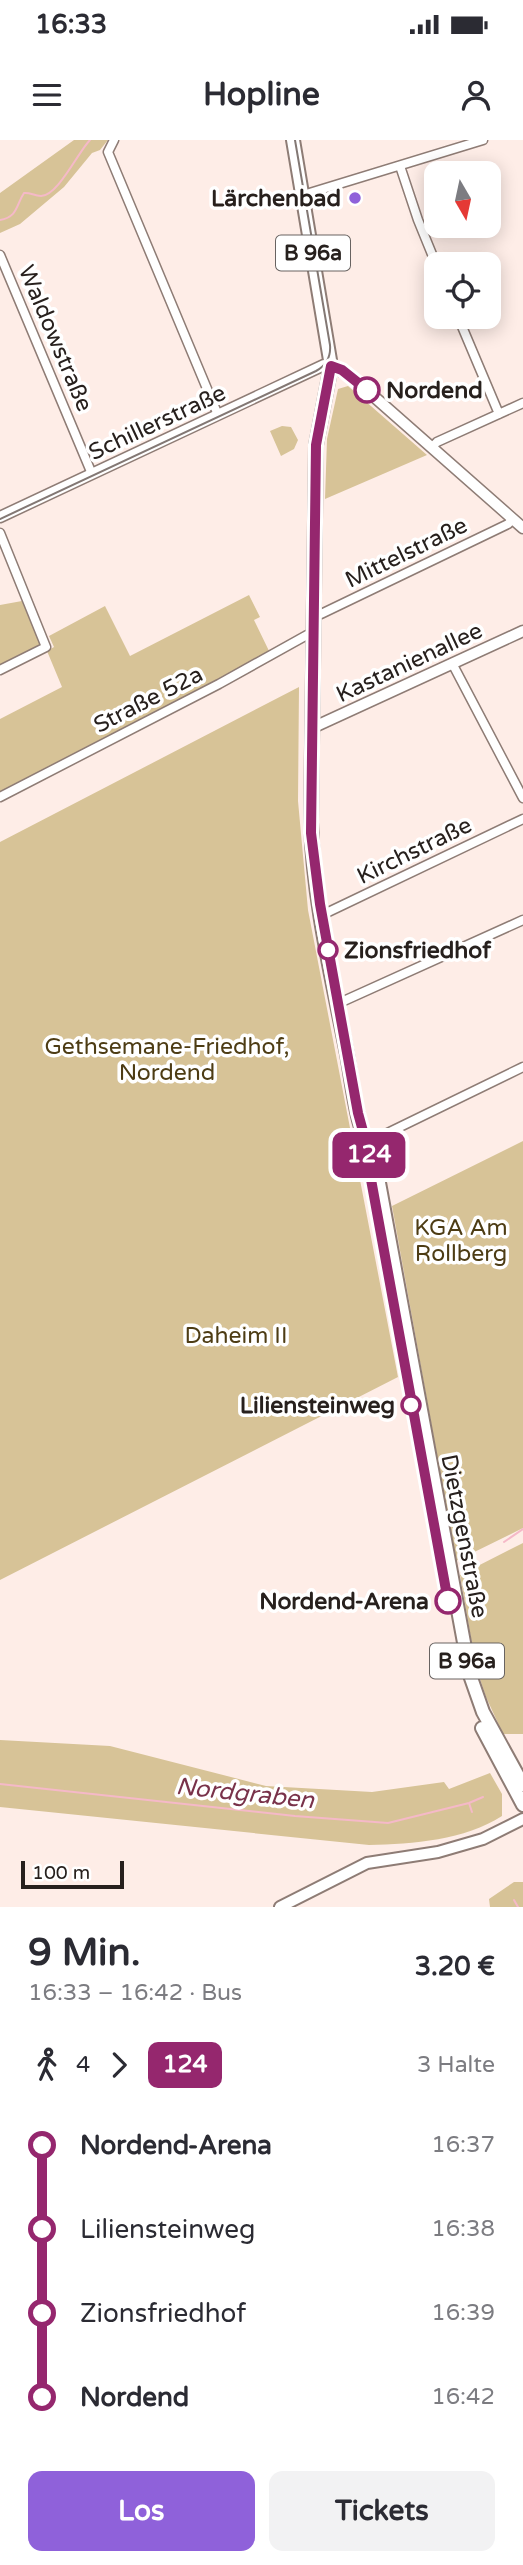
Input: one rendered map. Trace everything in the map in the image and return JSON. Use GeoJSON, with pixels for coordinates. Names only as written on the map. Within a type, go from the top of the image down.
{"type":"FeatureCollection","features":[{"type":"Feature","properties":{"kind":"main road","name":"Dietzgenstraße"},"geometry":{"type":"LineString","coordinates":[[293,140],[331,366],[316,445],[311,833],[337,1004],[358,1113],[368,1148],[375,1161],[409,1371],[447,1573],[470,1675],[496,1747],[509,1769]]}},
{"type":"Feature","properties":{"kind":"main road","name":"B 96a"},"geometry":{"type":"LineString","coordinates":[[509,1769],[523,1786]]}},
{"type":"Feature","properties":{"kind":"main road","name":"B 96a"},"geometry":{"type":"LineString","coordinates":[[509,1769],[522,1803]]}},
{"type":"Feature","properties":{"kind":"main road"},"geometry":{"type":"LineString","coordinates":[[280,1907],[359,1866],[378,1860],[438,1852],[472,1842],[523,1819]]}},
{"type":"Feature","properties":{"kind":"street"},"geometry":{"type":"LineString","coordinates":[[114,140],[108,152],[218,415]]}},
{"type":"Feature","properties":{"kind":"street"},"geometry":{"type":"LineString","coordinates":[[303,195],[483,140]]}},
{"type":"Feature","properties":{"kind":"street"},"geometry":{"type":"LineString","coordinates":[[400,166],[431,252]]}},
{"type":"Feature","properties":{"kind":"street","name":"Waldowstraße"},"geometry":{"type":"LineString","coordinates":[[0,255],[92,474]]}},
{"type":"Feature","properties":{"kind":"street"},"geometry":{"type":"LineString","coordinates":[[463,329],[499,414]]}},
{"type":"Feature","properties":{"kind":"street","name":"Schillerstraße"},"geometry":{"type":"LineString","coordinates":[[0,517],[324,365],[331,366]]}},
{"type":"Feature","properties":{"kind":"street"},"geometry":{"type":"LineString","coordinates":[[331,366],[354,379],[523,528]]}},
{"type":"Feature","properties":{"kind":"street"},"geometry":{"type":"LineString","coordinates":[[432,447],[437,442],[523,402]]}},
{"type":"Feature","properties":{"kind":"street","name":"Mittelstraße"},"geometry":{"type":"LineString","coordinates":[[314,614],[321,614],[508,524],[513,519]]}},
{"type":"Feature","properties":{"kind":"street"},"geometry":{"type":"LineString","coordinates":[[0,533],[47,647],[0,670]]}},
{"type":"Feature","properties":{"kind":"street","name":"Kastanienallee"},"geometry":{"type":"LineString","coordinates":[[312,728],[523,631]]}},
{"type":"Feature","properties":{"kind":"street","name":"Straße 52a"},"geometry":{"type":"LineString","coordinates":[[0,797],[219,684],[307,635],[314,636]]}},
{"type":"Feature","properties":{"kind":"street"},"geometry":{"type":"LineString","coordinates":[[452,663],[523,799]]}},
{"type":"Feature","properties":{"kind":"street","name":"Kirchstraße"},"geometry":{"type":"LineString","coordinates":[[322,915],[523,819]]}},
{"type":"Feature","properties":{"kind":"street"},"geometry":{"type":"LineString","coordinates":[[337,1004],[523,920]]}},
{"type":"Feature","properties":{"kind":"street"},"geometry":{"type":"LineString","coordinates":[[368,1148],[523,1067]]}},
{"type":"Feature","properties":{"kind":"green space"},"geometry":{"type":"Polygon","coordinates":[[[74,140],[108,140],[100,150],[92,153],[64,187],[20,224],[0,233],[0,193],[74,140]]]}},
{"type":"Feature","properties":{"kind":"green space"},"geometry":{"type":"Polygon","coordinates":[[[348,386],[427,455],[325,499],[327,439],[338,389],[348,386]]]}},
{"type":"Feature","properties":{"kind":"green space"},"geometry":{"type":"Polygon","coordinates":[[[282,426],[291,427],[298,440],[294,449],[281,456],[270,431],[282,426]]]}},
{"type":"Feature","properties":{"kind":"green space"},"geometry":{"type":"Polygon","coordinates":[[[249,595],[260,617],[254,620],[270,653],[0,797],[0,719],[62,687],[47,651],[54,647],[49,636],[105,606],[130,656],[249,595]]]}},
{"type":"Feature","properties":{"kind":"green space"},"geometry":{"type":"Polygon","coordinates":[[[22,601],[41,646],[0,668],[0,605],[22,601]]]}},
{"type":"Feature","properties":{"kind":"green space","name":"Gethsemane-Friedhof, Nordend"},"geometry":{"type":"Polygon","coordinates":[[[299,687],[298,801],[308,910],[398,1377],[0,1580],[0,842],[299,687]]]}},
{"type":"Feature","properties":{"kind":"green space","name":"KGA Am Rollberg"},"geometry":{"type":"Polygon","coordinates":[[[523,1141],[523,1528],[456,1561],[392,1206],[523,1141]]]}},
{"type":"Feature","properties":{"kind":"green space"},"geometry":{"type":"Polygon","coordinates":[[[523,1543],[523,1734],[503,1734],[476,1667],[460,1575],[523,1543]]]}},
{"type":"Feature","properties":{"kind":"green space"},"geometry":{"type":"Polygon","coordinates":[[[0,1740],[110,1746],[266,1786],[372,1792],[444,1782],[449,1789],[490,1773],[502,1794],[502,1816],[472,1831],[438,1839],[369,1845],[0,1807],[0,1740]]]}},
{"type":"Feature","properties":{"kind":"green space"},"geometry":{"type":"Polygon","coordinates":[[[514,1882],[523,1882],[523,1907],[490,1907],[489,1899],[514,1882]]]}},
{"type":"Feature","properties":{"kind":"waterway"},"geometry":{"type":"LineString","coordinates":[[0,220],[13,213],[24,193],[41,196],[54,189],[90,140]]}},
{"type":"Feature","properties":{"kind":"waterway"},"geometry":{"type":"LineString","coordinates":[[504,1542],[523,1529]]}},
{"type":"Feature","properties":{"kind":"waterway","name":"Nordgraben"},"geometry":{"type":"LineString","coordinates":[[0,1784],[295,1816],[388,1823],[483,1797]]}},
{"type":"Feature","properties":{"kind":"waterway"},"geometry":{"type":"LineString","coordinates":[[469,1803],[472,1812]]}},
{"type":"Feature","properties":{"kind":"waterway"},"geometry":{"type":"LineString","coordinates":[[514,1900],[518,1907]]}},
{"type":"Feature","properties":{"kind":"tram line"},"geometry":{"type":"LineString","coordinates":[[0,519],[316,371],[326,363],[330,345],[295,140]]}},
{"type":"Feature","properties":{"kind":"bus line","name":"124"},"geometry":{"type":"LineString","coordinates":[[367,390],[342,370],[331,366],[316,445],[311,833],[338,1006],[358,1113],[369,1153],[368,1163],[448,1601]]}},
{"type":"Feature","properties":{"kind":"place","name":"Lärchenbad"},"geometry":{"type":"Point","coordinates":[355,198]}},
{"type":"Feature","properties":{"kind":"place","name":"Nordend"},"geometry":{"type":"Point","coordinates":[367,390]}},
{"type":"Feature","properties":{"kind":"place","name":"Zionsfriedhof"},"geometry":{"type":"Point","coordinates":[328,950]}},
{"type":"Feature","properties":{"kind":"place","name":"Liliensteinweg"},"geometry":{"type":"Point","coordinates":[411,1405]}},
{"type":"Feature","properties":{"kind":"place","name":"Nordend-Arena"},"geometry":{"type":"Point","coordinates":[448,1601]}},
{"type":"Feature","properties":{"kind":"park label","name":"Daheim II"},"geometry":{"type":"Point","coordinates":[236,1335]}}]}
